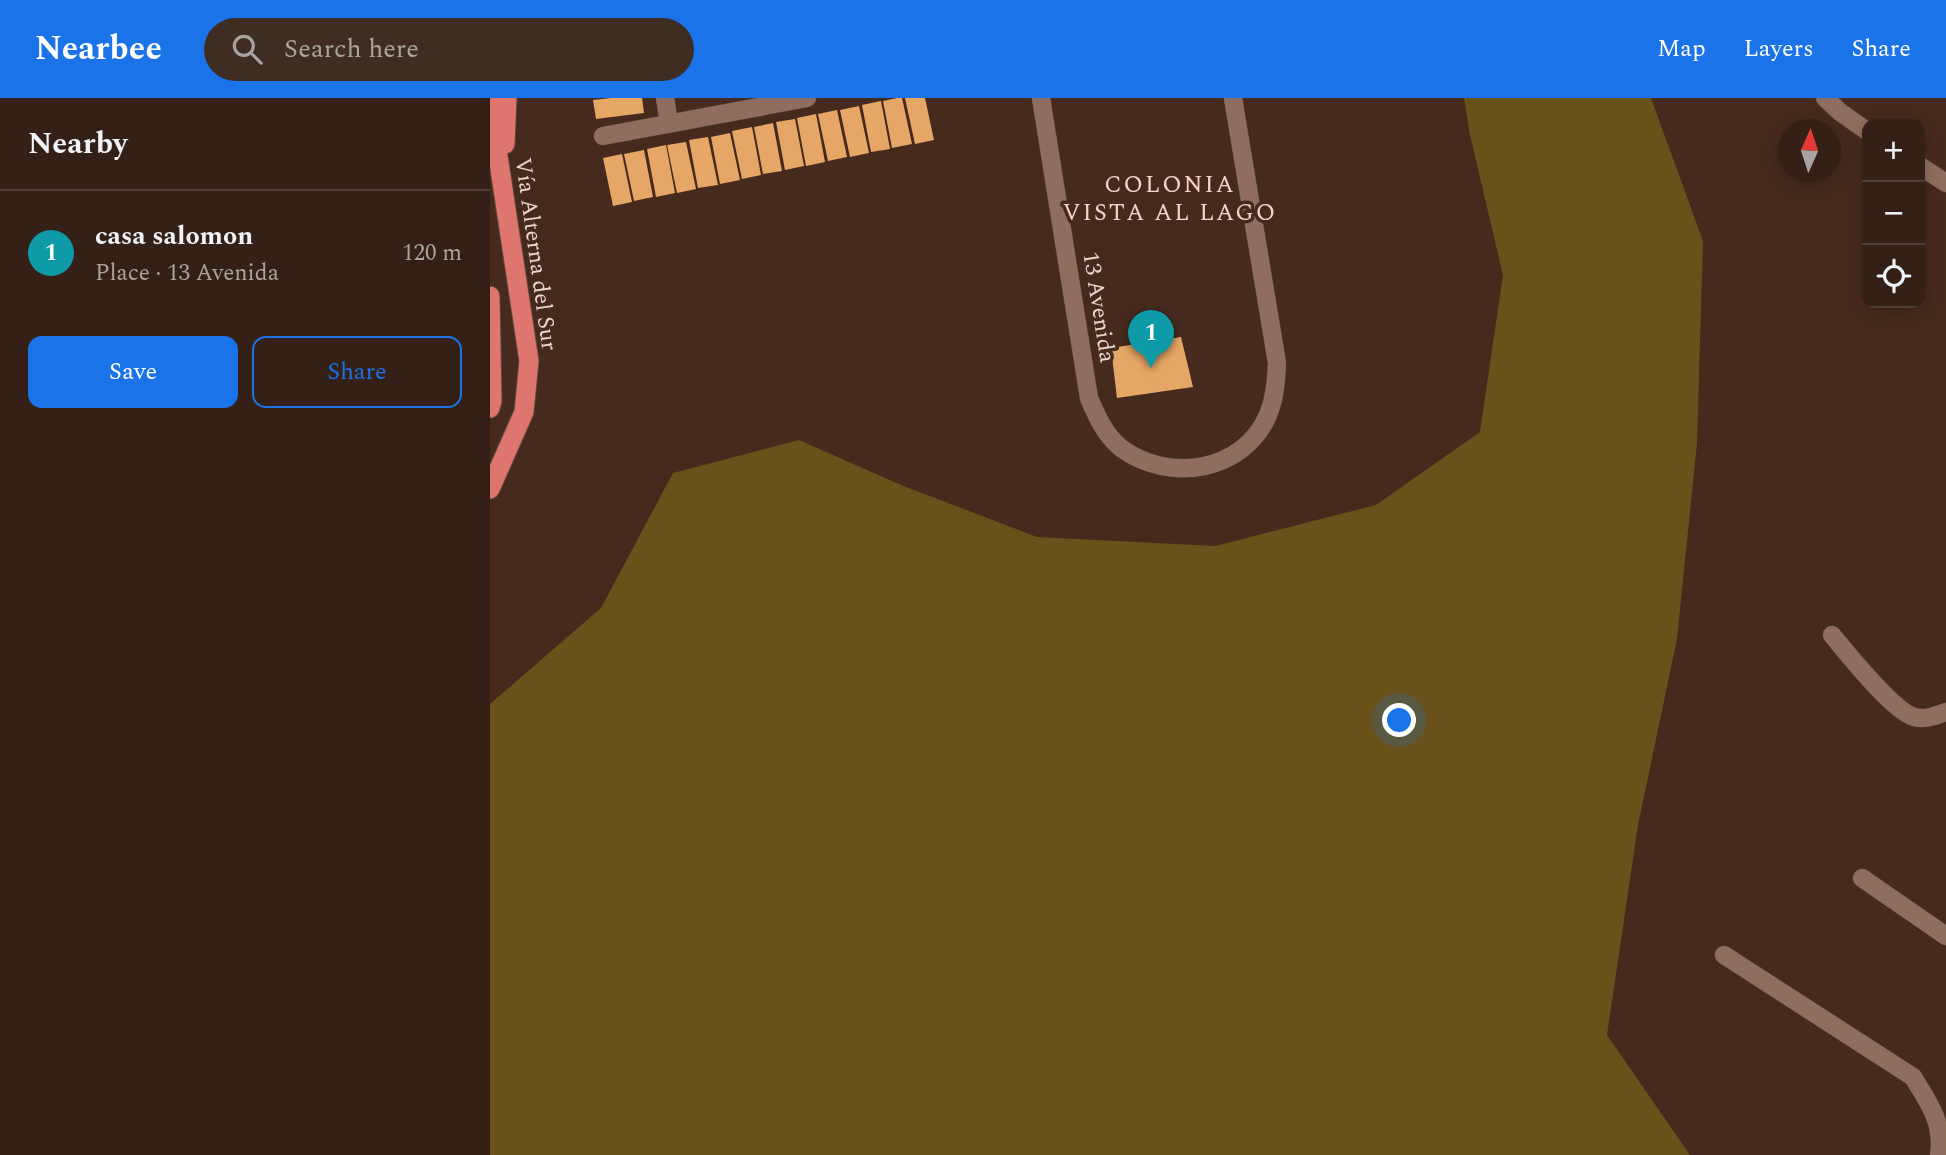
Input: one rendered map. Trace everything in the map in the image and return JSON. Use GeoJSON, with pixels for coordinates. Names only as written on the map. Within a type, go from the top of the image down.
{"type":"FeatureCollection","features":[{"type":"Feature","properties":{"kind":"highway"},"geometry":{"type":"LineString","coordinates":[[503,194],[507,98]]}},
{"type":"Feature","properties":{"kind":"highway","name":"Vía Alterna del Sur"},"geometry":{"type":"LineString","coordinates":[[490,103],[529,361],[524,412],[490,489]]}},
{"type":"Feature","properties":{"kind":"highway"},"geometry":{"type":"LineString","coordinates":[[490,296],[490,408]]}},
{"type":"Feature","properties":{"kind":"street"},"geometry":{"type":"LineString","coordinates":[[665,98],[669,123]]}},
{"type":"Feature","properties":{"kind":"street"},"geometry":{"type":"LineString","coordinates":[[603,136],[807,98]]}},
{"type":"Feature","properties":{"kind":"street","name":"13 Avenida"},"geometry":{"type":"LineString","coordinates":[[1041,98],[1090,398],[1101,425],[1119,446],[1143,462],[1171,469],[1200,468],[1227,458],[1250,441],[1267,418],[1276,391],[1277,363],[1233,98]]}},
{"type":"Feature","properties":{"kind":"street"},"geometry":{"type":"LineString","coordinates":[[1825,98],[1862,127]]}},
{"type":"Feature","properties":{"kind":"street"},"geometry":{"type":"LineString","coordinates":[[1925,169],[1946,183]]}},
{"type":"Feature","properties":{"kind":"street"},"geometry":{"type":"LineString","coordinates":[[1832,635],[1870,681],[1910,716],[1922,718],[1946,712]]}},
{"type":"Feature","properties":{"kind":"street"},"geometry":{"type":"LineString","coordinates":[[1862,878],[1946,936]]}},
{"type":"Feature","properties":{"kind":"street"},"geometry":{"type":"LineString","coordinates":[[1724,955],[1913,1077],[1929,1102],[1942,1136],[1939,1155]]}},
{"type":"Feature","properties":{"kind":"shaded area"},"geometry":{"type":"Polygon","coordinates":[[[1464,98],[1651,98],[1703,241],[1697,443],[1677,639],[1638,825],[1607,1035],[1690,1155],[490,1155],[490,704],[601,608],[673,473],[799,440],[901,485],[1037,537],[1215,546],[1376,505],[1480,432],[1503,275],[1470,135],[1464,98]]]}},
{"type":"Feature","properties":{"kind":"building"},"geometry":{"type":"Polygon","coordinates":[[[642,98],[644,113],[596,119],[593,100],[642,98]]]}},
{"type":"Feature","properties":{"kind":"building"},"geometry":{"type":"Polygon","coordinates":[[[902,98],[912,144],[892,148],[883,101],[902,98]]]}},
{"type":"Feature","properties":{"kind":"building"},"geometry":{"type":"Polygon","coordinates":[[[905,98],[925,98],[934,140],[915,144],[905,98]]]}},
{"type":"Feature","properties":{"kind":"building"},"geometry":{"type":"Polygon","coordinates":[[[881,101],[890,149],[871,152],[862,105],[881,101]]]}},
{"type":"Feature","properties":{"kind":"building"},"geometry":{"type":"Polygon","coordinates":[[[859,106],[869,153],[850,157],[840,110],[859,106]]]}},
{"type":"Feature","properties":{"kind":"building"},"geometry":{"type":"Polygon","coordinates":[[[837,110],[847,157],[828,161],[818,114],[837,110]]]}},
{"type":"Feature","properties":{"kind":"building"},"geometry":{"type":"Polygon","coordinates":[[[816,114],[825,162],[806,166],[797,118],[816,114]]]}},
{"type":"Feature","properties":{"kind":"building"},"geometry":{"type":"Polygon","coordinates":[[[795,119],[804,166],[785,170],[776,122],[795,119]]]}},
{"type":"Feature","properties":{"kind":"building"},"geometry":{"type":"Polygon","coordinates":[[[773,123],[782,171],[763,174],[754,127],[773,123]]]}},
{"type":"Feature","properties":{"kind":"building"},"geometry":{"type":"Polygon","coordinates":[[[752,127],[761,175],[742,179],[732,131],[752,127]]]}},
{"type":"Feature","properties":{"kind":"building"},"geometry":{"type":"Polygon","coordinates":[[[730,133],[740,180],[720,184],[711,137],[730,133]]]}},
{"type":"Feature","properties":{"kind":"building"},"geometry":{"type":"Polygon","coordinates":[[[708,137],[718,185],[698,188],[689,140],[708,137]]]}},
{"type":"Feature","properties":{"kind":"building"},"geometry":{"type":"Polygon","coordinates":[[[686,142],[696,189],[677,193],[667,145],[686,142]]]}},
{"type":"Feature","properties":{"kind":"building"},"geometry":{"type":"Polygon","coordinates":[[[666,145],[675,193],[656,197],[647,149],[666,145]]]}},
{"type":"Feature","properties":{"kind":"building"},"geometry":{"type":"Polygon","coordinates":[[[644,150],[653,197],[634,201],[624,154],[644,150]]]}},
{"type":"Feature","properties":{"kind":"building"},"geometry":{"type":"Polygon","coordinates":[[[622,154],[632,202],[613,206],[603,158],[622,154]]]}},
{"type":"Feature","properties":{"kind":"building"},"geometry":{"type":"Polygon","coordinates":[[[1181,337],[1193,387],[1117,398],[1111,348],[1181,337]]]}},
{"type":"Feature","properties":{"kind":"place","name":"casa salomon"},"geometry":{"type":"Point","coordinates":[1151,368]}},
{"type":"Feature","properties":{"kind":"district","name":"COLONIA VISTA AL LAGO"},"geometry":{"type":"Point","coordinates":[1170,198]}}]}
